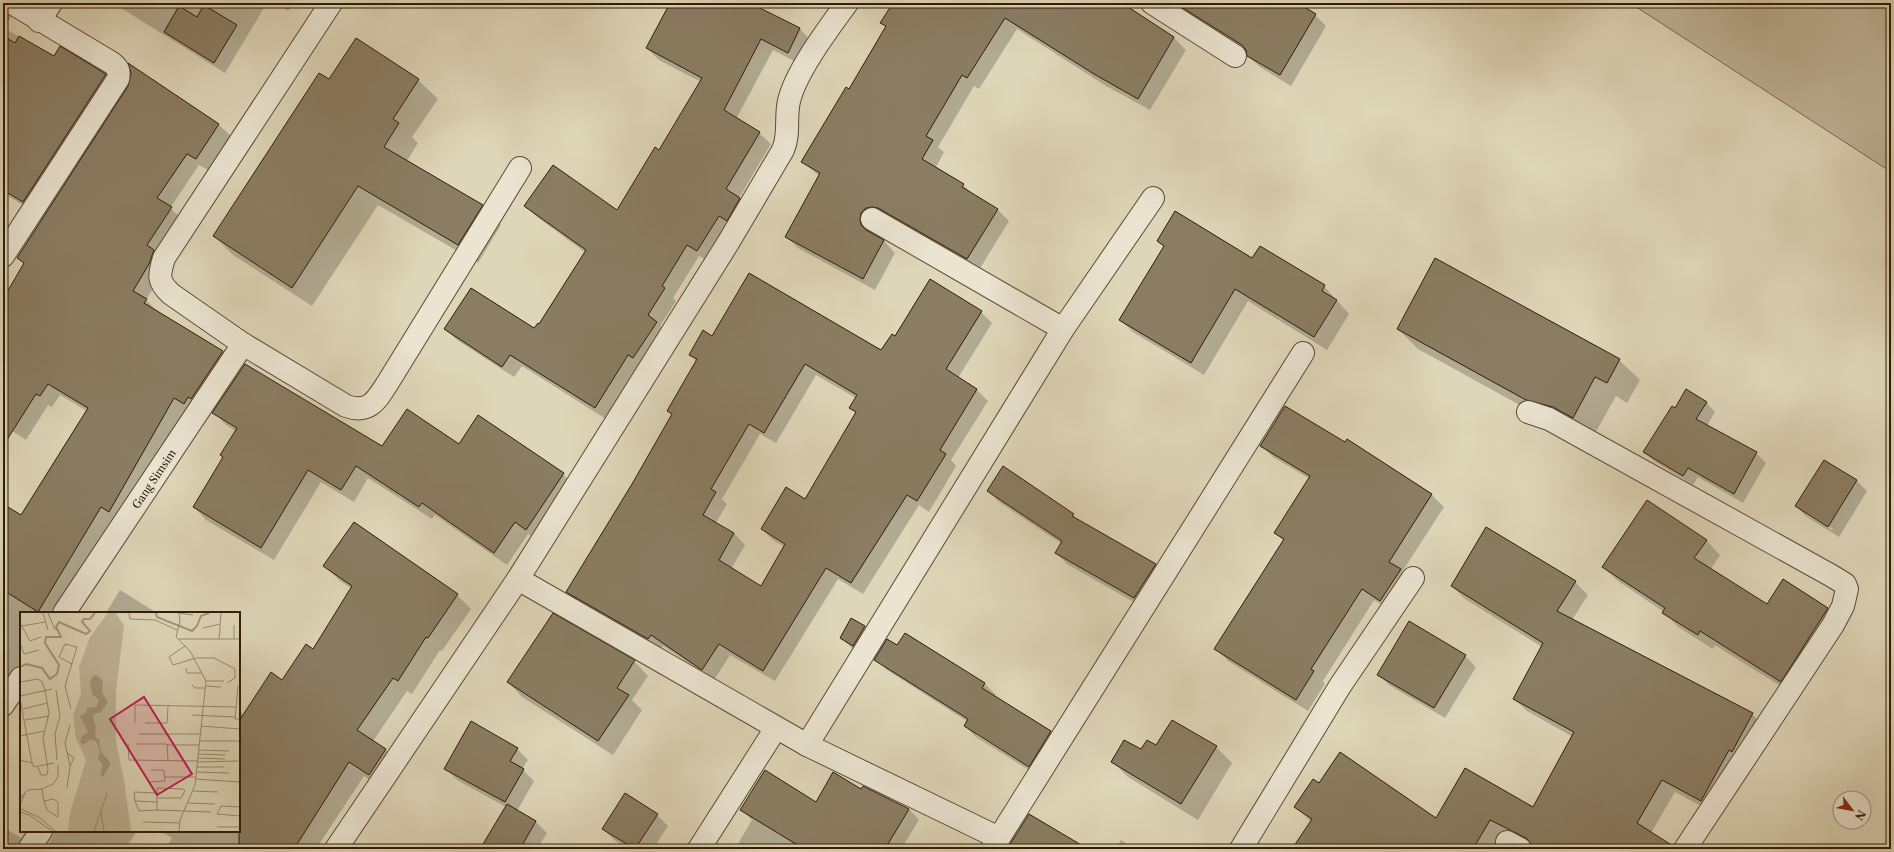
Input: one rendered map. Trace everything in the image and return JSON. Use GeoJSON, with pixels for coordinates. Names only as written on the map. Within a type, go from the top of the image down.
{"type":"FeatureCollection","features":[{"type":"Feature","properties":{"kind":"street"},"geometry":{"type":"LineString","coordinates":[[3,256],[118,79],[120,73],[118,68],[112,63],[39,21],[12,3]]}},
{"type":"Feature","properties":{"kind":"street"},"geometry":{"type":"LineString","coordinates":[[39,21],[51,3]]}},
{"type":"Feature","properties":{"kind":"street"},"geometry":{"type":"LineString","coordinates":[[331,3],[164,258],[160,275],[162,286],[171,294],[243,344],[346,406],[355,409],[367,408],[376,400],[387,384],[520,168]]}},
{"type":"Feature","properties":{"kind":"street"},"geometry":{"type":"LineString","coordinates":[[336,849],[518,579],[778,160],[787,141],[789,100],[812,53],[847,3]]}},
{"type":"Feature","properties":{"kind":"street"},"geometry":{"type":"LineString","coordinates":[[1152,3],[1235,56]]}},
{"type":"Feature","properties":{"kind":"street"},"geometry":{"type":"LineString","coordinates":[[807,745],[1063,329],[1153,198]]}},
{"type":"Feature","properties":{"kind":"street"},"geometry":{"type":"LineString","coordinates":[[872,218],[1063,329]]}},
{"type":"Feature","properties":{"kind":"street","name":"Gang Simsim"},"geometry":{"type":"LineString","coordinates":[[65,612],[243,344]]}},
{"type":"Feature","properties":{"kind":"street"},"geometry":{"type":"LineString","coordinates":[[518,579],[776,728],[995,844],[1303,353]]}},
{"type":"Feature","properties":{"kind":"street"},"geometry":{"type":"LineString","coordinates":[[1528,412],[1549,419],[1832,576],[1845,584],[1847,589],[1843,606],[1833,625],[1686,849]]}},
{"type":"Feature","properties":{"kind":"street"},"geometry":{"type":"LineString","coordinates":[[1241,849],[1340,686],[1413,578]]}},
{"type":"Feature","properties":{"kind":"street"},"geometry":{"type":"LineString","coordinates":[[3,705],[20,680]]}},
{"type":"Feature","properties":{"kind":"street"},"geometry":{"type":"LineString","coordinates":[[699,849],[776,728]]}},
{"type":"Feature","properties":{"kind":"street"},"geometry":{"type":"LineString","coordinates":[[29,849],[40,832]]}},
{"type":"Feature","properties":{"kind":"shaded area"},"geometry":{"type":"Polygon","coordinates":[[[1630,3],[1891,3],[1891,172],[1630,3]]]}},
{"type":"Feature","properties":{"kind":"building"},"geometry":{"type":"Polygon","coordinates":[[[670,3],[750,3],[800,28],[788,53],[761,39],[724,110],[760,132],[726,189],[740,198],[727,221],[719,216],[697,251],[687,245],[662,286],[665,288],[648,315],[657,322],[633,358],[628,355],[595,408],[510,355],[502,367],[444,329],[471,288],[534,328],[538,323],[539,324],[586,250],[524,206],[553,165],[617,210],[655,147],[659,150],[702,78],[646,48],[670,3]]]}},
{"type":"Feature","properties":{"kind":"building"},"geometry":{"type":"Polygon","coordinates":[[[893,3],[1122,3],[1174,37],[1138,99],[1094,74],[1005,18],[967,78],[962,75],[926,136],[933,140],[922,159],[964,184],[962,187],[998,209],[967,259],[878,208],[866,208],[861,213],[861,225],[866,230],[884,240],[863,279],[785,237],[820,173],[801,162],[846,87],[849,89],[886,26],[880,23],[893,3]]]}},
{"type":"Feature","properties":{"kind":"building"},"geometry":{"type":"Polygon","coordinates":[[[1175,3],[1298,3],[1316,14],[1280,75],[1247,56],[1246,50],[1242,45],[1175,3]]]}},
{"type":"Feature","properties":{"kind":"building"},"geometry":{"type":"Polygon","coordinates":[[[204,5],[237,25],[214,63],[164,32],[179,6],[197,17],[204,5]]]}},
{"type":"Feature","properties":{"kind":"building"},"geometry":{"type":"Polygon","coordinates":[[[3,36],[15,43],[19,36],[54,56],[60,46],[106,74],[23,202],[3,190],[3,36]]]}},
{"type":"Feature","properties":{"kind":"building"},"geometry":{"type":"Polygon","coordinates":[[[356,38],[419,79],[393,119],[399,123],[384,147],[483,205],[458,245],[358,186],[292,288],[213,236],[319,73],[329,79],[356,38]]]}},
{"type":"Feature","properties":{"kind":"building"},"geometry":{"type":"Polygon","coordinates":[[[128,63],[219,124],[196,159],[187,154],[157,198],[172,207],[147,245],[154,250],[149,264],[133,291],[147,299],[144,303],[223,351],[191,399],[188,397],[184,404],[174,398],[109,512],[101,507],[38,612],[3,590],[3,504],[21,515],[88,408],[48,384],[40,396],[36,394],[3,446],[3,299],[24,263],[17,258],[128,86],[131,73],[128,63]]]}},
{"type":"Feature","properties":{"kind":"building"},"geometry":{"type":"Polygon","coordinates":[[[1175,211],[1252,258],[1260,246],[1325,285],[1322,291],[1337,300],[1314,337],[1235,289],[1191,363],[1119,320],[1164,246],[1157,241],[1175,211]]]}},
{"type":"Feature","properties":{"kind":"building"},"geometry":{"type":"Polygon","coordinates":[[[1435,258],[1620,359],[1607,383],[1595,377],[1573,418],[1553,407],[1526,400],[1397,329],[1435,258]]]}},
{"type":"Feature","properties":{"kind":"building"},"geometry":{"type":"Polygon","coordinates":[[[749,273],[881,350],[892,334],[895,336],[930,279],[982,311],[946,369],[977,389],[940,450],[946,454],[917,501],[907,495],[851,583],[826,568],[763,671],[719,644],[702,670],[651,635],[648,639],[566,592],[632,484],[672,414],[667,411],[697,359],[689,355],[703,330],[712,336],[749,273]],[[805,364],[764,433],[749,424],[711,489],[716,492],[703,515],[734,533],[719,560],[761,586],[785,544],[761,529],[786,487],[805,499],[856,412],[849,408],[857,395],[805,364]]]}},
{"type":"Feature","properties":{"kind":"building"},"geometry":{"type":"Polygon","coordinates":[[[245,364],[382,446],[407,409],[459,444],[478,415],[564,473],[526,530],[515,522],[494,553],[422,503],[419,507],[356,466],[341,490],[308,470],[261,548],[193,507],[223,457],[220,455],[237,428],[212,413],[245,364]]]}},
{"type":"Feature","properties":{"kind":"building"},"geometry":{"type":"Polygon","coordinates":[[[1686,389],[1707,402],[1696,419],[1757,452],[1734,494],[1688,468],[1683,476],[1643,452],[1672,406],[1675,408],[1686,389]]]}},
{"type":"Feature","properties":{"kind":"building"},"geometry":{"type":"Polygon","coordinates":[[[1285,406],[1345,442],[1347,439],[1432,494],[1389,562],[1401,569],[1380,601],[1362,589],[1311,669],[1314,671],[1296,700],[1214,649],[1284,539],[1274,533],[1310,476],[1260,446],[1285,406]]]}},
{"type":"Feature","properties":{"kind":"building"},"geometry":{"type":"Polygon","coordinates":[[[1824,460],[1857,480],[1828,527],[1795,506],[1824,460]]]}},
{"type":"Feature","properties":{"kind":"building"},"geometry":{"type":"Polygon","coordinates":[[[1003,466],[1074,514],[1072,516],[1156,564],[1134,598],[1055,553],[1062,541],[987,491],[1003,466]]]}},
{"type":"Feature","properties":{"kind":"building"},"geometry":{"type":"Polygon","coordinates":[[[1647,500],[1707,540],[1694,558],[1767,604],[1783,579],[1828,608],[1781,682],[1700,631],[1698,635],[1662,613],[1665,608],[1602,567],[1647,500]]]}},
{"type":"Feature","properties":{"kind":"building"},"geometry":{"type":"Polygon","coordinates":[[[354,522],[458,594],[428,638],[426,637],[398,681],[393,678],[357,730],[386,749],[369,775],[349,762],[294,849],[239,849],[240,719],[271,672],[282,680],[306,644],[313,649],[352,586],[323,566],[354,522]]]}},
{"type":"Feature","properties":{"kind":"building"},"geometry":{"type":"Polygon","coordinates":[[[1486,527],[1576,581],[1557,611],[1753,713],[1732,752],[1729,750],[1701,801],[1662,780],[1637,823],[1673,846],[1673,849],[1539,849],[1531,844],[1526,838],[1490,820],[1473,849],[1292,849],[1312,819],[1294,807],[1313,779],[1319,783],[1340,752],[1436,818],[1465,768],[1533,807],[1574,732],[1513,699],[1543,643],[1451,586],[1486,527]]]}},
{"type":"Feature","properties":{"kind":"building"},"geometry":{"type":"Polygon","coordinates":[[[553,613],[635,660],[617,688],[629,695],[598,741],[507,682],[553,613]]]}},
{"type":"Feature","properties":{"kind":"building"},"geometry":{"type":"Polygon","coordinates":[[[851,618],[865,626],[853,646],[840,638],[851,618]]]}},
{"type":"Feature","properties":{"kind":"building"},"geometry":{"type":"Polygon","coordinates":[[[1409,621],[1466,655],[1434,708],[1377,675],[1409,621]]]}},
{"type":"Feature","properties":{"kind":"building"},"geometry":{"type":"Polygon","coordinates":[[[905,633],[985,683],[982,688],[1051,731],[1029,767],[964,726],[968,719],[874,660],[887,639],[897,645],[905,633]]]}},
{"type":"Feature","properties":{"kind":"building"},"geometry":{"type":"Polygon","coordinates":[[[1172,720],[1217,746],[1181,804],[1111,762],[1124,740],[1141,749],[1147,740],[1156,745],[1172,720]]]}},
{"type":"Feature","properties":{"kind":"building"},"geometry":{"type":"Polygon","coordinates":[[[471,721],[518,748],[510,761],[524,769],[505,802],[444,769],[471,721]]]}},
{"type":"Feature","properties":{"kind":"building"},"geometry":{"type":"Polygon","coordinates":[[[765,770],[816,802],[833,772],[861,789],[863,786],[909,809],[885,849],[804,849],[740,810],[765,770]]]}},
{"type":"Feature","properties":{"kind":"building"},"geometry":{"type":"Polygon","coordinates":[[[625,793],[658,814],[635,849],[602,829],[625,793]]]}},
{"type":"Feature","properties":{"kind":"building"},"geometry":{"type":"Polygon","coordinates":[[[507,804],[536,821],[520,849],[480,849],[507,804]]]}},
{"type":"Feature","properties":{"kind":"building"},"geometry":{"type":"Polygon","coordinates":[[[1029,814],[1088,849],[1007,849],[1029,814]]]}}]}
